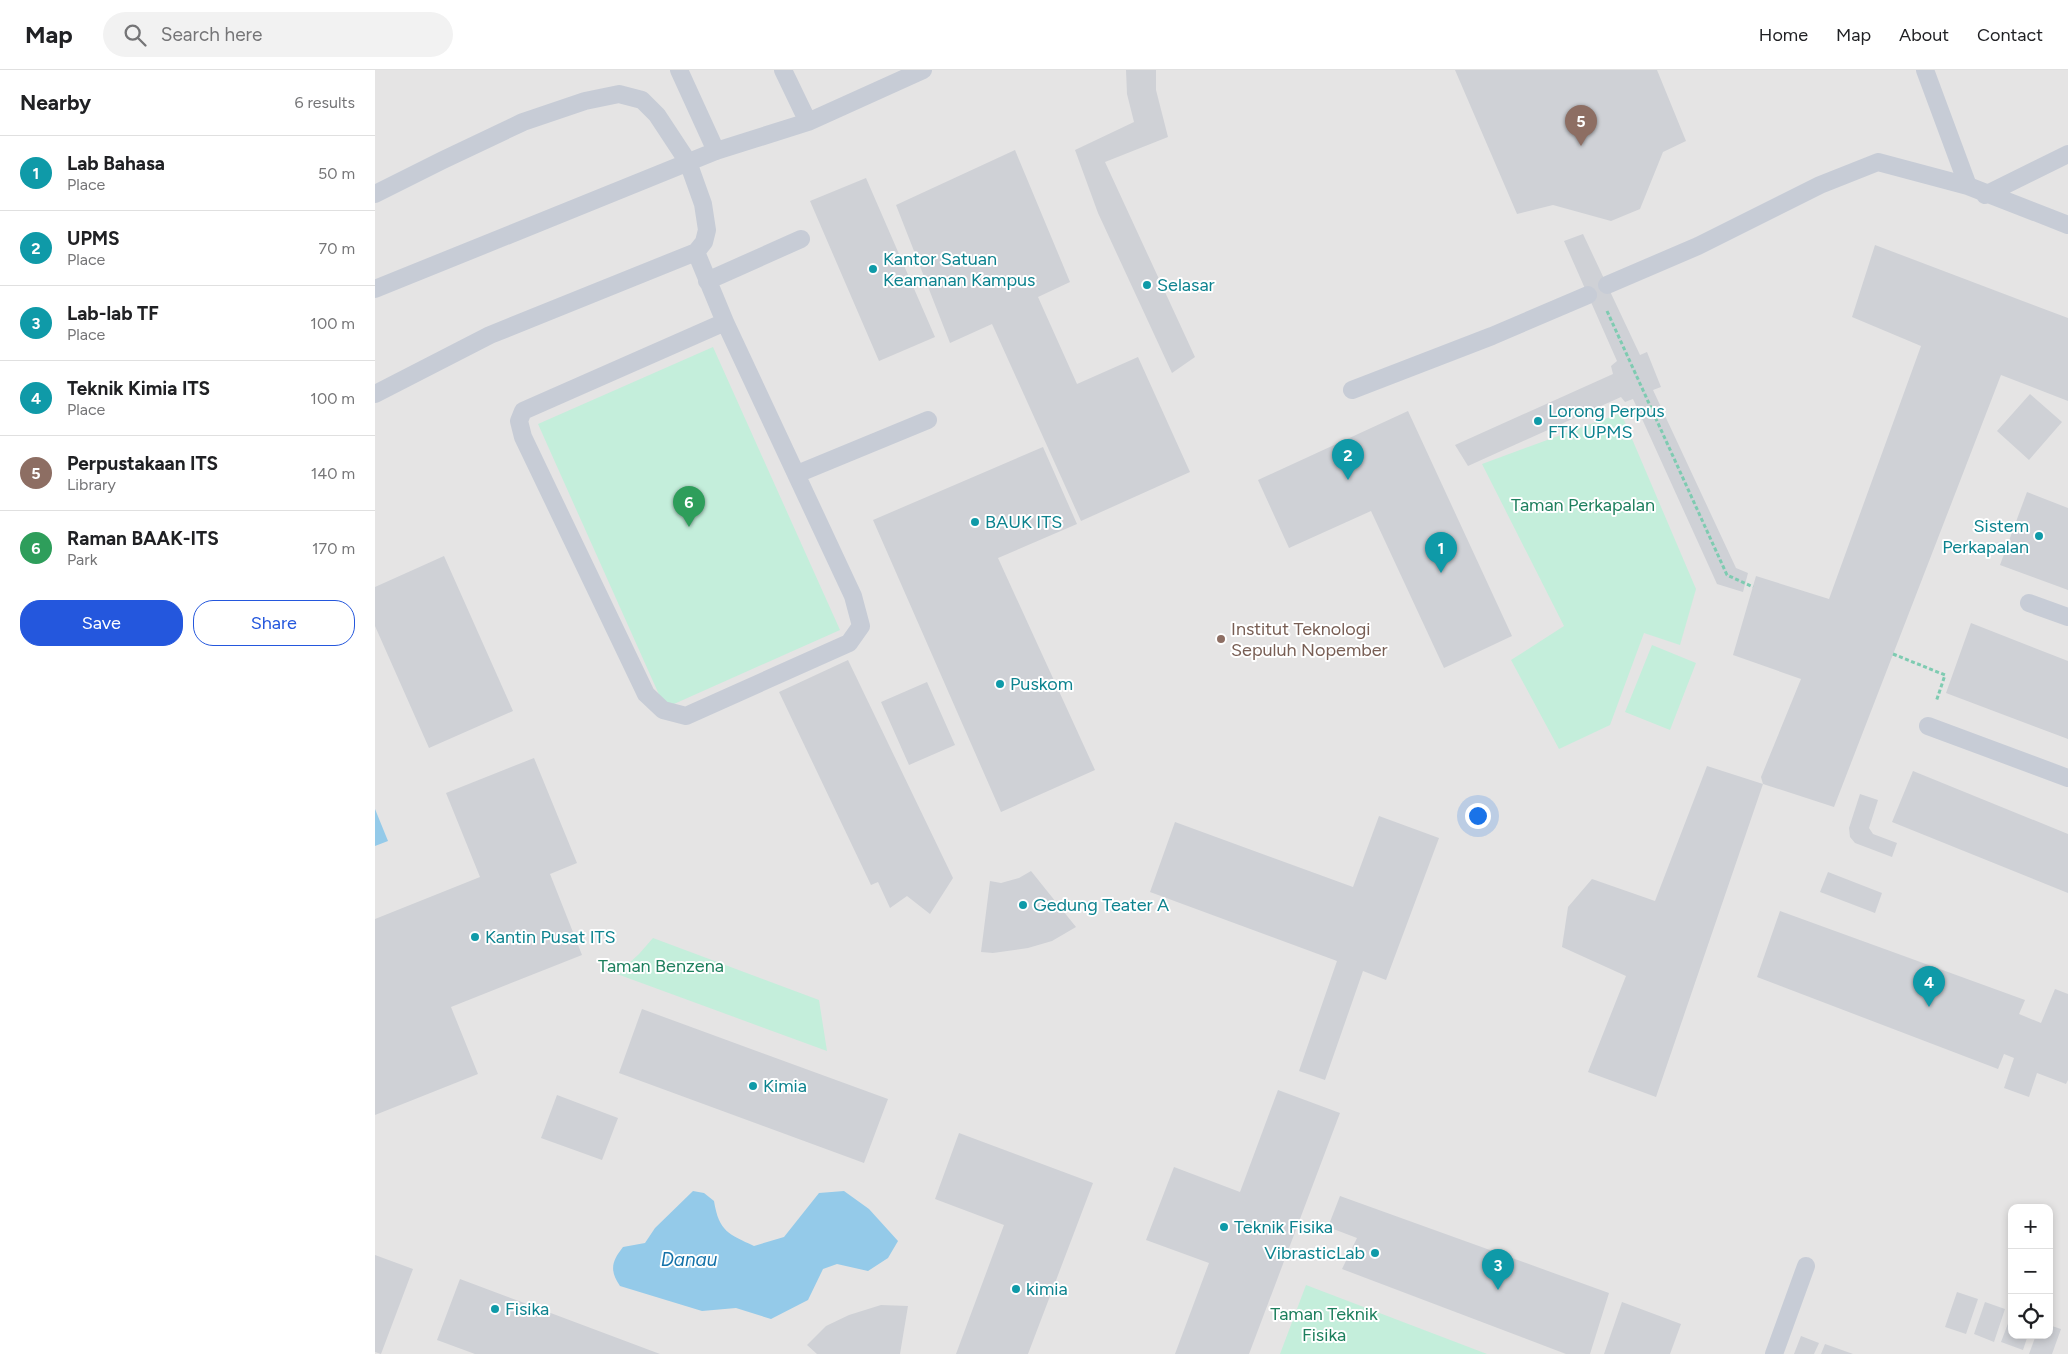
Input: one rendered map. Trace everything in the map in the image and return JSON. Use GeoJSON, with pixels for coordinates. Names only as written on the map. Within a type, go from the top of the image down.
{"type":"FeatureCollection","features":[{"type":"Feature","properties":{"kind":"lane"},"geometry":{"type":"LineString","coordinates":[[679,70],[716,151]]}},
{"type":"Feature","properties":{"kind":"lane"},"geometry":{"type":"LineString","coordinates":[[783,70],[808,122]]}},
{"type":"Feature","properties":{"kind":"lane"},"geometry":{"type":"LineString","coordinates":[[375,289],[716,151],[808,122],[923,70]]}},
{"type":"Feature","properties":{"kind":"lane"},"geometry":{"type":"LineString","coordinates":[[1925,70],[1968,186]]}},
{"type":"Feature","properties":{"kind":"lane"},"geometry":{"type":"LineString","coordinates":[[375,194],[523,122],[585,101],[619,94],[642,100],[657,115],[689,162],[703,204],[707,230],[704,242],[696,252],[490,335],[375,394]]}},
{"type":"Feature","properties":{"kind":"lane"},"geometry":{"type":"LineString","coordinates":[[1985,195],[2068,154]]}},
{"type":"Feature","properties":{"kind":"lane"},"geometry":{"type":"LineString","coordinates":[[1607,285],[1698,246],[1820,185],[1878,162],[1968,186],[1985,195],[2068,225]]}},
{"type":"Feature","properties":{"kind":"lane"},"geometry":{"type":"LineString","coordinates":[[707,281],[801,239]]}},
{"type":"Feature","properties":{"kind":"lane"},"geometry":{"type":"LineString","coordinates":[[696,252],[725,322],[853,596],[861,626],[849,643],[686,716],[663,710],[646,694],[523,437],[519,421],[523,411],[725,322]]}},
{"type":"Feature","properties":{"kind":"lane"},"geometry":{"type":"LineString","coordinates":[[1352,390],[1492,336],[1588,295]]}},
{"type":"Feature","properties":{"kind":"lane"},"geometry":{"type":"LineString","coordinates":[[797,474],[928,420]]}},
{"type":"Feature","properties":{"kind":"lane"},"geometry":{"type":"LineString","coordinates":[[2029,603],[2068,617]]}},
{"type":"Feature","properties":{"kind":"lane"},"geometry":{"type":"LineString","coordinates":[[1928,726],[2068,778]]}},
{"type":"Feature","properties":{"kind":"lane"},"geometry":{"type":"LineString","coordinates":[[1774,1354],[1806,1266]]}},
{"type":"Feature","properties":{"kind":"path"},"geometry":{"type":"LineString","coordinates":[[1606,308],[1727,575],[1753,586]]}},
{"type":"Feature","properties":{"kind":"path"},"geometry":{"type":"LineString","coordinates":[[1893,654],[1945,675],[1928,726]]}},
{"type":"Feature","properties":{"kind":"shaded area","name":"Institut Teknologi Sepuluh Nopember"},"geometry":{"type":"Polygon","coordinates":[[[375,70],[2068,70],[2068,1354],[375,1354],[375,70]]]}},
{"type":"Feature","properties":{"kind":"green space"},"geometry":{"type":"Polygon","coordinates":[[[713,347],[840,630],[665,708],[538,424],[713,347]]]}},
{"type":"Feature","properties":{"kind":"green space","name":"Taman Perkapalan"},"geometry":{"type":"Polygon","coordinates":[[[1621,413],[1696,589],[1680,645],[1644,633],[1610,725],[1559,749],[1511,660],[1564,626],[1482,464],[1621,413]]]}},
{"type":"Feature","properties":{"kind":"green space"},"geometry":{"type":"Polygon","coordinates":[[[1652,645],[1696,663],[1670,730],[1625,712],[1652,645]]]}},
{"type":"Feature","properties":{"kind":"green space","name":"Taman Benzena"},"geometry":{"type":"Polygon","coordinates":[[[653,938],[819,1000],[827,1051],[617,974],[653,938]]]}},
{"type":"Feature","properties":{"kind":"green space","name":"Taman Teknik Fisika"},"geometry":{"type":"Polygon","coordinates":[[[1306,1285],[1487,1354],[1280,1354],[1306,1285]]]}},
{"type":"Feature","properties":{"kind":"water"},"geometry":{"type":"Polygon","coordinates":[[[375,809],[388,841],[375,846],[375,809]]]}},
{"type":"Feature","properties":{"kind":"water","name":"Danau"},"geometry":{"type":"Polygon","coordinates":[[[693,1191],[704,1193],[714,1201],[722,1226],[727,1231],[754,1246],[784,1237],[819,1193],[844,1191],[869,1209],[898,1241],[888,1258],[868,1271],[837,1264],[823,1269],[808,1300],[771,1319],[736,1308],[702,1311],[620,1286],[614,1275],[613,1266],[616,1257],[623,1247],[645,1243],[655,1228],[693,1191]]]}},
{"type":"Feature","properties":{"kind":"building","name":"Selasar"},"geometry":{"type":"Polygon","coordinates":[[[1126,70],[1156,70],[1156,90],[1168,137],[1105,162],[1195,357],[1172,373],[1098,213],[1075,150],[1134,122],[1127,94],[1126,70]]]}},
{"type":"Feature","properties":{"kind":"building"},"geometry":{"type":"Polygon","coordinates":[[[1455,70],[1657,70],[1686,141],[1663,152],[1640,209],[1611,221],[1553,205],[1517,214],[1455,70]]]}},
{"type":"Feature","properties":{"kind":"building"},"geometry":{"type":"Polygon","coordinates":[[[1015,150],[1070,282],[1038,297],[1077,384],[1138,357],[1190,472],[1081,521],[992,324],[950,343],[896,205],[1015,150]]]}},
{"type":"Feature","properties":{"kind":"building","name":"Kantor Satuan Keamanan Kampus"},"geometry":{"type":"Polygon","coordinates":[[[866,178],[935,337],[879,361],[810,201],[866,178]]]}},
{"type":"Feature","properties":{"kind":"building","name":"Lorong Perpus FTK UPMS"},"geometry":{"type":"Polygon","coordinates":[[[1583,234],[1640,355],[1647,352],[1661,387],[1653,390],[1736,568],[1748,573],[1743,592],[1717,584],[1633,399],[1625,402],[1621,397],[1468,466],[1455,445],[1613,374],[1611,366],[1617,361],[1564,241],[1583,234]]]}},
{"type":"Feature","properties":{"kind":"building"},"geometry":{"type":"Polygon","coordinates":[[[1875,245],[2068,318],[2068,401],[2001,375],[1834,807],[1763,784],[1761,777],[1801,679],[1733,655],[1756,576],[1829,599],[1921,346],[1852,317],[1875,245]]]}},
{"type":"Feature","properties":{"kind":"building"},"geometry":{"type":"Polygon","coordinates":[[[2030,394],[2062,422],[2029,460],[1997,431],[2030,394]]]}},
{"type":"Feature","properties":{"kind":"building"},"geometry":{"type":"Polygon","coordinates":[[[1408,411],[1512,636],[1444,668],[1371,511],[1289,548],[1258,480],[1408,411]]]}},
{"type":"Feature","properties":{"kind":"building","name":"Puskom"},"geometry":{"type":"Polygon","coordinates":[[[1043,447],[1077,524],[998,558],[1095,770],[1001,812],[873,520],[1043,447]]]}},
{"type":"Feature","properties":{"kind":"building","name":"Sistem Perkapalan"},"geometry":{"type":"Polygon","coordinates":[[[2027,492],[2068,508],[2068,590],[2000,565],[2027,492]]]}},
{"type":"Feature","properties":{"kind":"building"},"geometry":{"type":"Polygon","coordinates":[[[444,556],[513,711],[429,748],[375,626],[375,587],[444,556]]]}},
{"type":"Feature","properties":{"kind":"building"},"geometry":{"type":"Polygon","coordinates":[[[1971,623],[2068,661],[2068,739],[1946,693],[1971,623]]]}},
{"type":"Feature","properties":{"kind":"building"},"geometry":{"type":"Polygon","coordinates":[[[848,660],[953,878],[930,914],[907,896],[890,908],[878,882],[871,885],[779,692],[848,660]]]}},
{"type":"Feature","properties":{"kind":"building"},"geometry":{"type":"Polygon","coordinates":[[[927,682],[955,745],[909,765],[881,702],[927,682]]]}},
{"type":"Feature","properties":{"kind":"building","name":"Kantin Pusat ITS"},"geometry":{"type":"Polygon","coordinates":[[[534,758],[577,863],[550,874],[582,955],[451,1007],[478,1074],[375,1115],[375,919],[480,877],[446,793],[534,758]]]}},
{"type":"Feature","properties":{"kind":"building"},"geometry":{"type":"Polygon","coordinates":[[[1707,766],[1763,784],[1656,1097],[1588,1072],[1626,976],[1562,947],[1568,907],[1592,879],[1655,901],[1707,766]]]}},
{"type":"Feature","properties":{"kind":"building"},"geometry":{"type":"Polygon","coordinates":[[[1913,771],[2068,834],[2068,893],[1892,822],[1913,771]]]}},
{"type":"Feature","properties":{"kind":"building"},"geometry":{"type":"Polygon","coordinates":[[[1860,794],[1878,800],[1869,828],[1873,834],[1897,843],[1892,857],[1855,843],[1850,837],[1849,828],[1860,794]]]}},
{"type":"Feature","properties":{"kind":"building"},"geometry":{"type":"Polygon","coordinates":[[[1379,816],[1439,838],[1386,980],[1363,971],[1325,1080],[1299,1071],[1337,961],[1150,892],[1175,822],[1353,887],[1379,816]]]}},
{"type":"Feature","properties":{"kind":"building","name":"Gedung Teater A"},"geometry":{"type":"Polygon","coordinates":[[[1031,871],[1076,927],[1052,941],[1028,948],[993,953],[981,952],[990,881],[1001,883],[1019,878],[1031,871]]]}},
{"type":"Feature","properties":{"kind":"building"},"geometry":{"type":"Polygon","coordinates":[[[1828,872],[1882,893],[1875,913],[1820,892],[1828,872]]]}},
{"type":"Feature","properties":{"kind":"building"},"geometry":{"type":"Polygon","coordinates":[[[1780,911],[2025,1000],[2019,1014],[2041,1023],[2055,989],[2068,994],[2068,1080],[2066,1084],[2037,1073],[2029,1097],[2004,1088],[2014,1058],[2004,1054],[1998,1069],[1757,977],[1780,911]]]}},
{"type":"Feature","properties":{"kind":"building","name":"Kimia"},"geometry":{"type":"Polygon","coordinates":[[[642,1009],[888,1099],[864,1163],[619,1073],[642,1009]]]}},
{"type":"Feature","properties":{"kind":"building","name":"Teknik Fisika"},"geometry":{"type":"Polygon","coordinates":[[[1278,1090],[1340,1113],[1249,1354],[1175,1354],[1209,1263],[1146,1240],[1174,1167],[1240,1192],[1278,1090]]]}},
{"type":"Feature","properties":{"kind":"building"},"geometry":{"type":"Polygon","coordinates":[[[557,1095],[618,1118],[602,1160],[541,1138],[557,1095]]]}},
{"type":"Feature","properties":{"kind":"building","name":"kimia"},"geometry":{"type":"Polygon","coordinates":[[[959,1133],[1093,1183],[1028,1354],[956,1354],[1004,1225],[935,1199],[959,1133]]]}},
{"type":"Feature","properties":{"kind":"building"},"geometry":{"type":"Polygon","coordinates":[[[1340,1196],[1609,1293],[1590,1354],[1566,1354],[1342,1269],[1357,1238],[1328,1227],[1340,1196]]]}},
{"type":"Feature","properties":{"kind":"building"},"geometry":{"type":"Polygon","coordinates":[[[375,1255],[413,1269],[381,1354],[375,1352],[375,1255]]]}},
{"type":"Feature","properties":{"kind":"building","name":"Fisika"},"geometry":{"type":"Polygon","coordinates":[[[460,1279],[660,1354],[475,1354],[437,1340],[460,1279]]]}},
{"type":"Feature","properties":{"kind":"building"},"geometry":{"type":"Polygon","coordinates":[[[1957,1292],[1978,1299],[1966,1334],[1945,1327],[1957,1292]]]}},
{"type":"Feature","properties":{"kind":"building"},"geometry":{"type":"Polygon","coordinates":[[[1622,1302],[1681,1324],[1670,1354],[1604,1354],[1622,1302]]]}},
{"type":"Feature","properties":{"kind":"building"},"geometry":{"type":"Polygon","coordinates":[[[1985,1302],[2005,1309],[1994,1342],[1974,1334],[1985,1302]]]}},
{"type":"Feature","properties":{"kind":"building"},"geometry":{"type":"Polygon","coordinates":[[[881,1305],[908,1306],[900,1354],[817,1354],[807,1345],[826,1326],[849,1315],[881,1305]]]}},
{"type":"Feature","properties":{"kind":"building"},"geometry":{"type":"Polygon","coordinates":[[[2008,1324],[2008,1339],[2027,1339],[2023,1350],[2001,1342],[2008,1324]]]}},
{"type":"Feature","properties":{"kind":"building"},"geometry":{"type":"Polygon","coordinates":[[[2053,1326],[2061,1329],[2052,1354],[2029,1354],[2035,1339],[2053,1339],[2053,1326]]]}},
{"type":"Feature","properties":{"kind":"building"},"geometry":{"type":"Polygon","coordinates":[[[1801,1336],[1819,1343],[1814,1354],[1794,1354],[1801,1336]]]}},
{"type":"Feature","properties":{"kind":"building"},"geometry":{"type":"Polygon","coordinates":[[[1825,1344],[1853,1354],[1821,1354],[1825,1344]]]}},
{"type":"Feature","properties":{"kind":"place","name":"Perpustakaan ITS"},"geometry":{"type":"Point","coordinates":[1581,146]}},
{"type":"Feature","properties":{"kind":"place","name":"Kantor Satuan Keamanan Kampus"},"geometry":{"type":"Point","coordinates":[873,269]}},
{"type":"Feature","properties":{"kind":"place","name":"Selasar"},"geometry":{"type":"Point","coordinates":[1147,285]}},
{"type":"Feature","properties":{"kind":"place","name":"Lorong Perpus FTK UPMS"},"geometry":{"type":"Point","coordinates":[1538,421]}},
{"type":"Feature","properties":{"kind":"place","name":"UPMS"},"geometry":{"type":"Point","coordinates":[1348,480]}},
{"type":"Feature","properties":{"kind":"place","name":"BAUK ITS"},"geometry":{"type":"Point","coordinates":[975,522]}},
{"type":"Feature","properties":{"kind":"place","name":"Raman BAAK-ITS"},"geometry":{"type":"Point","coordinates":[689,527]}},
{"type":"Feature","properties":{"kind":"place","name":"Sistem Perkapalan"},"geometry":{"type":"Point","coordinates":[2039,536]}},
{"type":"Feature","properties":{"kind":"place","name":"Lab Bahasa"},"geometry":{"type":"Point","coordinates":[1441,573]}},
{"type":"Feature","properties":{"kind":"place","name":"Institut Teknologi Sepuluh Nopember"},"geometry":{"type":"Point","coordinates":[1221,639]}},
{"type":"Feature","properties":{"kind":"place","name":"Puskom"},"geometry":{"type":"Point","coordinates":[1000,684]}},
{"type":"Feature","properties":{"kind":"place","name":"Gedung Teater A"},"geometry":{"type":"Point","coordinates":[1023,905]}},
{"type":"Feature","properties":{"kind":"place","name":"Kantin Pusat ITS"},"geometry":{"type":"Point","coordinates":[475,937]}},
{"type":"Feature","properties":{"kind":"place","name":"Teknik Kimia ITS"},"geometry":{"type":"Point","coordinates":[1929,1007]}},
{"type":"Feature","properties":{"kind":"place","name":"Kimia"},"geometry":{"type":"Point","coordinates":[753,1086]}},
{"type":"Feature","properties":{"kind":"place","name":"Teknik Fisika"},"geometry":{"type":"Point","coordinates":[1224,1227]}},
{"type":"Feature","properties":{"kind":"place","name":"VibrasticLab"},"geometry":{"type":"Point","coordinates":[1375,1253]}},
{"type":"Feature","properties":{"kind":"place","name":"kimia"},"geometry":{"type":"Point","coordinates":[1016,1289]}},
{"type":"Feature","properties":{"kind":"place","name":"Lab-lab TF"},"geometry":{"type":"Point","coordinates":[1498,1290]}},
{"type":"Feature","properties":{"kind":"place","name":"Fisika"},"geometry":{"type":"Point","coordinates":[495,1309]}}]}
